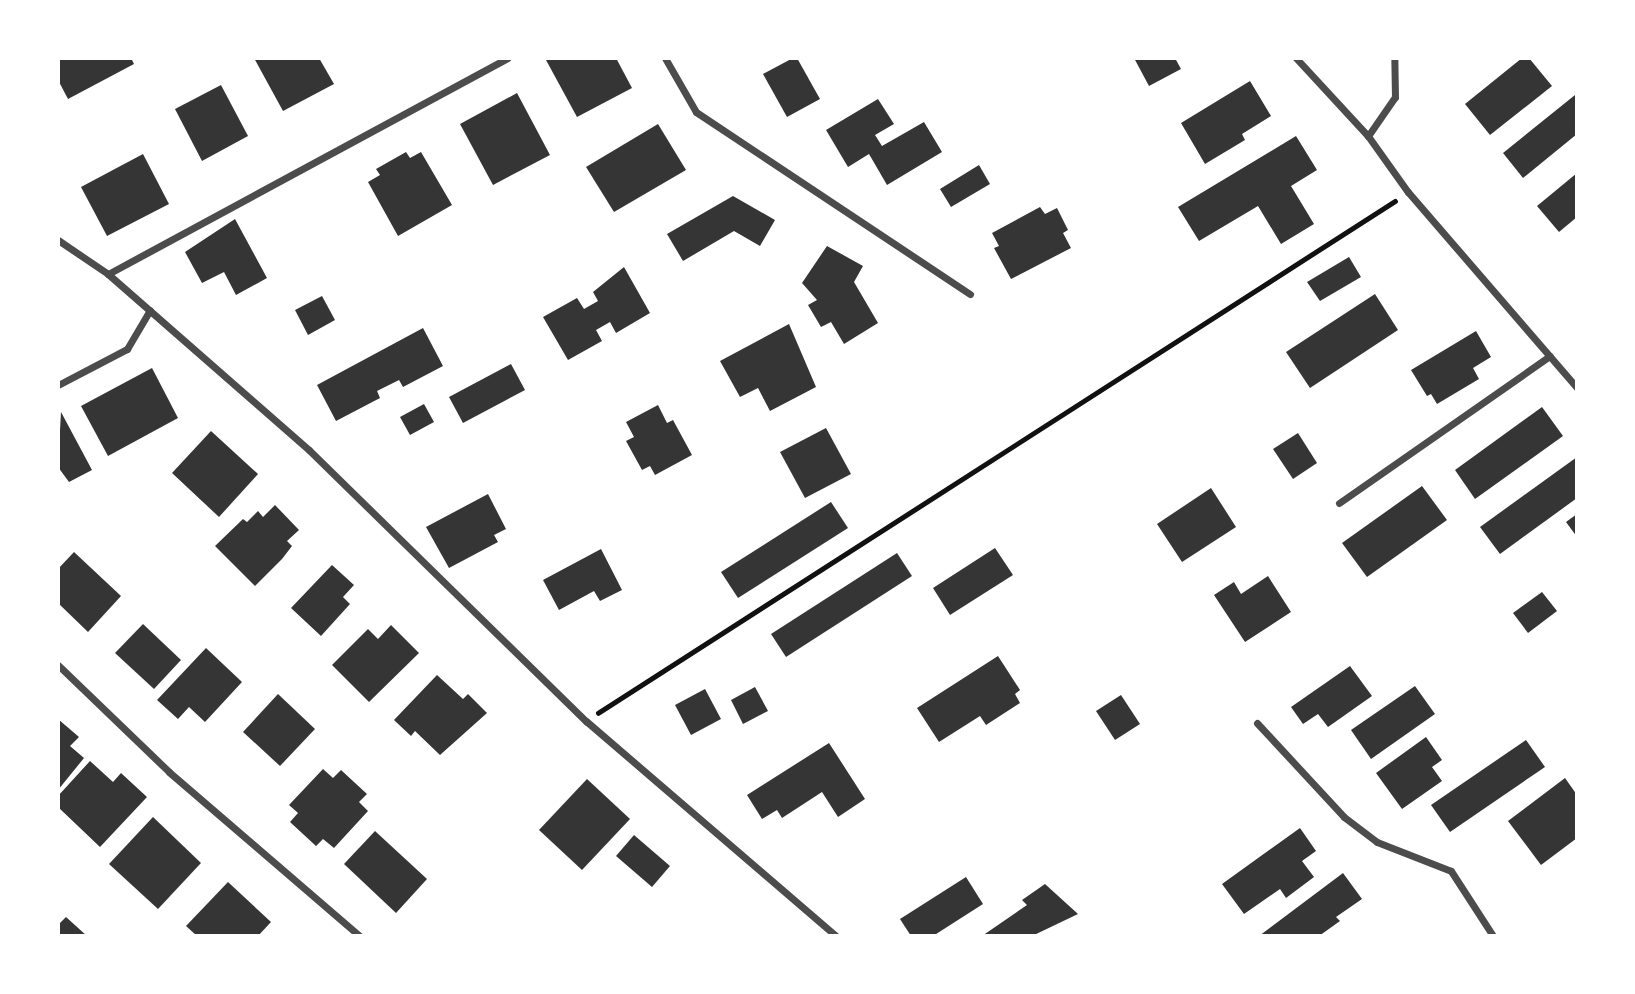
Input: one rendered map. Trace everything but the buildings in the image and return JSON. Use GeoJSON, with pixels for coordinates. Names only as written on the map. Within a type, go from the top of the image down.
{"type":"FeatureCollection","features":[{"type":"Feature","properties":{"kind":"street"},"geometry":{"type":"LineString","coordinates":[[108,274],[507,58]]}},
{"type":"Feature","properties":{"kind":"street"},"geometry":{"type":"LineString","coordinates":[[665,58],[696,112],[970,294]]}},
{"type":"Feature","properties":{"kind":"street"},"geometry":{"type":"LineString","coordinates":[[1296,58],[1368,136],[1408,192],[1577,387]]}},
{"type":"Feature","properties":{"kind":"street"},"geometry":{"type":"LineString","coordinates":[[1368,136],[1395,97],[1395,58]]}},
{"type":"Feature","properties":{"kind":"street"},"geometry":{"type":"LineString","coordinates":[[58,240],[108,274],[309,450],[586,721],[836,936]]}},
{"type":"Feature","properties":{"kind":"street"},"geometry":{"type":"LineString","coordinates":[[58,385],[127,349],[150,310]]}},
{"type":"Feature","properties":{"kind":"street"},"geometry":{"type":"LineString","coordinates":[[1339,503],[1550,356]]}},
{"type":"Feature","properties":{"kind":"street"},"geometry":{"type":"LineString","coordinates":[[58,665],[169,772],[360,936]]}},
{"type":"Feature","properties":{"kind":"street"},"geometry":{"type":"LineString","coordinates":[[1257,723],[1344,817],[1377,842],[1451,871],[1493,936]]}},
{"type":"Feature","properties":{"kind":"path"},"geometry":{"type":"LineString","coordinates":[[586,721],[1408,192]]}}]}
